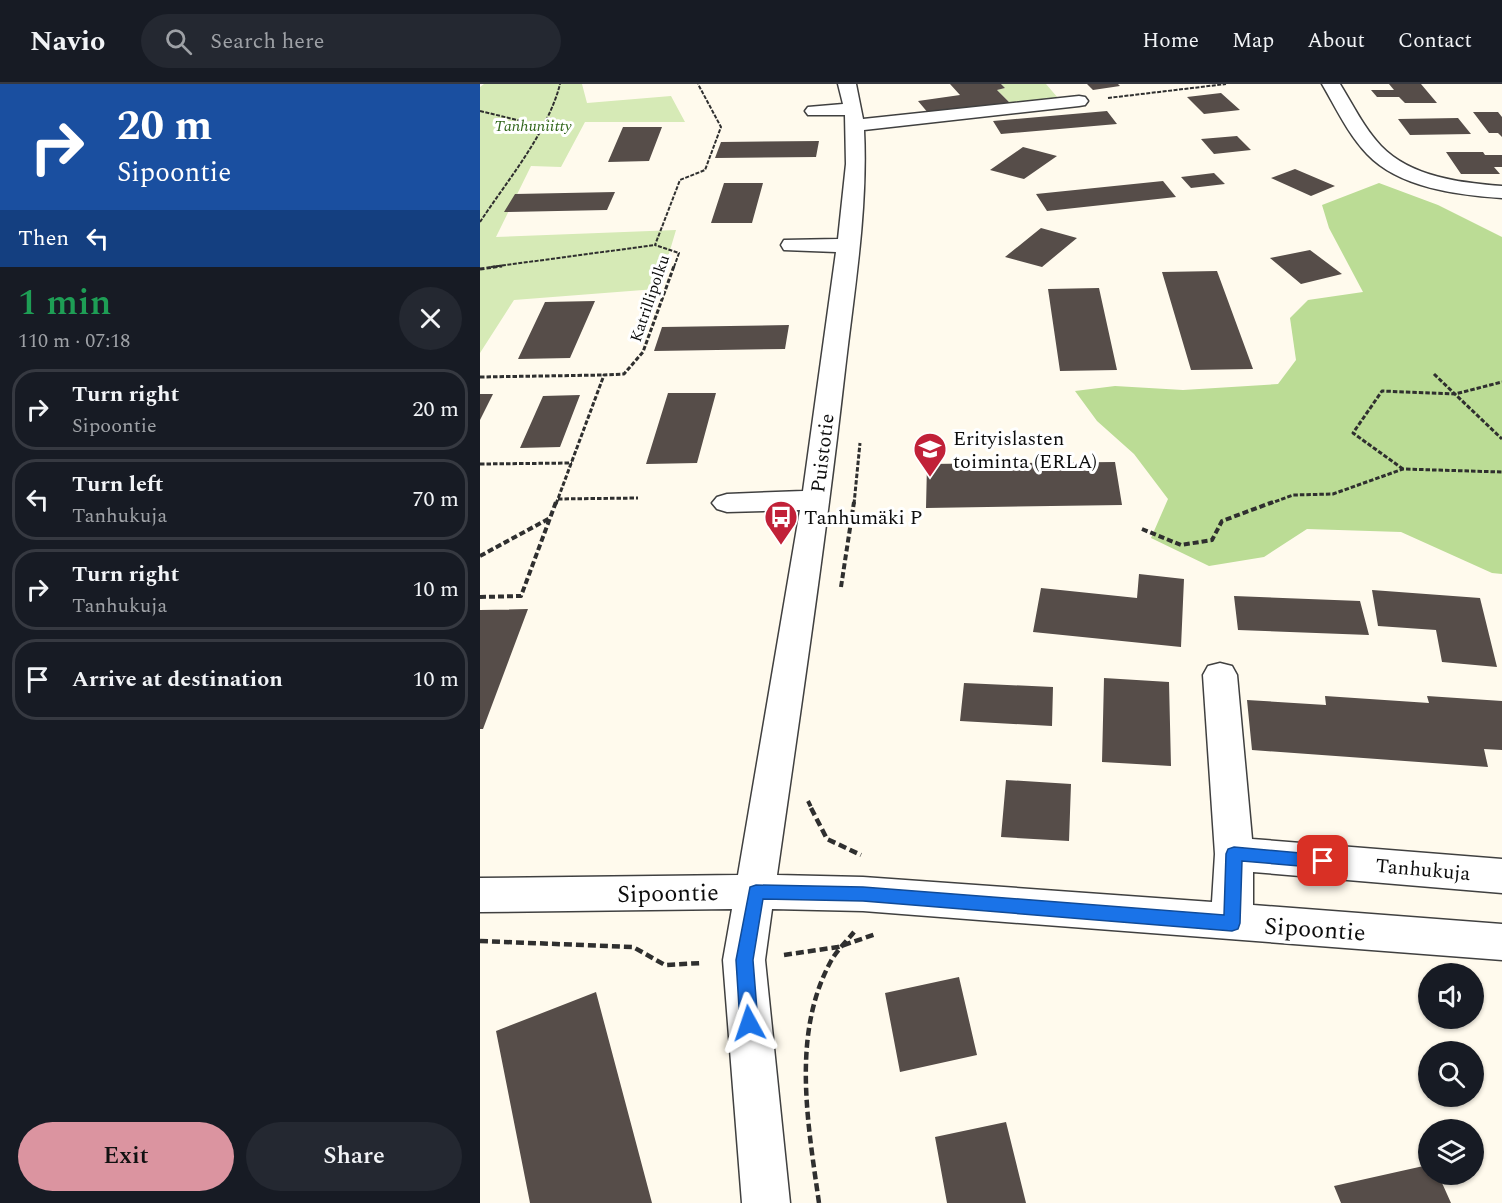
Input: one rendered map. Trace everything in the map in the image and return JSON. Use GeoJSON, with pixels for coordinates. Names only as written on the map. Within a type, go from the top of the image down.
{"type":"FeatureCollection","features":[{"type":"Feature","properties":{"kind":"street"},"geometry":{"type":"LineString","coordinates":[[1331,84],[1361,133],[1380,156],[1413,174],[1438,183],[1502,192]]}},
{"type":"Feature","properties":{"kind":"street"},"geometry":{"type":"LineString","coordinates":[[814,111],[851,106],[1079,101]]}},
{"type":"Feature","properties":{"kind":"street","name":"Puistotie"},"geometry":{"type":"LineString","coordinates":[[766,1203],[744,960],[816,500],[856,164],[851,106]]}},
{"type":"Feature","properties":{"kind":"street"},"geometry":{"type":"LineString","coordinates":[[792,245],[847,246]]}},
{"type":"Feature","properties":{"kind":"street"},"geometry":{"type":"LineString","coordinates":[[727,503],[816,500]]}},
{"type":"Feature","properties":{"kind":"street"},"geometry":{"type":"LineString","coordinates":[[1220,675],[1234,854],[1232,923]]}},
{"type":"Feature","properties":{"kind":"street","name":"Tanhukuja"},"geometry":{"type":"LineString","coordinates":[[1234,854],[1502,876]]}},
{"type":"Feature","properties":{"kind":"street","name":"Sipoontie"},"geometry":{"type":"LineString","coordinates":[[480,895],[756,892],[863,894],[1502,942]]}},
{"type":"Feature","properties":{"kind":"path"},"geometry":{"type":"LineString","coordinates":[[480,222],[542,126],[560,93],[560,84]]}},
{"type":"Feature","properties":{"kind":"path","name":"Katrillipolku"},"geometry":{"type":"LineString","coordinates":[[604,375],[624,374],[643,352],[679,254],[655,245],[680,180],[705,170],[721,128],[698,84]]}},
{"type":"Feature","properties":{"kind":"path"},"geometry":{"type":"LineString","coordinates":[[1079,101],[1226,84]]}},
{"type":"Feature","properties":{"kind":"path"},"geometry":{"type":"LineString","coordinates":[[480,111],[542,126]]}},
{"type":"Feature","properties":{"kind":"path"},"geometry":{"type":"LineString","coordinates":[[480,269],[655,245]]}},
{"type":"Feature","properties":{"kind":"path"},"geometry":{"type":"LineString","coordinates":[[1434,374],[1502,439]]}},
{"type":"Feature","properties":{"kind":"path"},"geometry":{"type":"LineString","coordinates":[[480,377],[604,375],[521,596],[480,597]]}},
{"type":"Feature","properties":{"kind":"path"},"geometry":{"type":"LineString","coordinates":[[1403,469],[1353,433],[1382,392],[1455,394],[1502,382]]}},
{"type":"Feature","properties":{"kind":"path"},"geometry":{"type":"LineString","coordinates":[[480,464],[572,463]]}},
{"type":"Feature","properties":{"kind":"path"},"geometry":{"type":"LineString","coordinates":[[1142,529],[1181,545],[1212,540],[1222,521],[1293,495],[1333,494],[1403,469],[1502,472]]}},
{"type":"Feature","properties":{"kind":"path"},"geometry":{"type":"LineString","coordinates":[[558,499],[638,498]]}},
{"type":"Feature","properties":{"kind":"path"},"geometry":{"type":"LineString","coordinates":[[480,556],[551,518]]}},
{"type":"Feature","properties":{"kind":"path"},"geometry":{"type":"LineString","coordinates":[[819,1203],[808,1114],[808,1029],[819,986],[838,947],[855,931],[863,894]]}},
{"type":"Feature","properties":{"kind":"path"},"geometry":{"type":"LineString","coordinates":[[480,941],[633,946],[665,965],[744,960]]}},
{"type":"Feature","properties":{"kind":"green space","name":"Tanhuniitty"},"geometry":{"type":"Polygon","coordinates":[[[484,84],[582,84],[587,103],[671,96],[685,122],[585,122],[561,167],[531,166],[496,237],[676,230],[660,284],[656,289],[514,300],[480,353],[480,87],[484,84]]]}},
{"type":"Feature","properties":{"kind":"green space"},"geometry":{"type":"Polygon","coordinates":[[[1001,84],[1046,84],[1058,98],[1010,103],[997,90],[1005,88],[1001,84]]]}},
{"type":"Feature","properties":{"kind":"green space"},"geometry":{"type":"Polygon","coordinates":[[[1379,183],[1438,205],[1502,237],[1502,574],[1492,573],[1401,532],[1307,529],[1264,557],[1209,566],[1151,538],[1168,499],[1134,454],[1097,421],[1075,391],[1115,386],[1183,390],[1278,384],[1296,360],[1290,318],[1308,300],[1363,292],[1329,228],[1322,205],[1379,183]]]}},
{"type":"Feature","properties":{"kind":"building"},"geometry":{"type":"Polygon","coordinates":[[[950,84],[1001,84],[1005,88],[997,90],[1010,103],[929,114],[918,101],[960,95],[950,84]]]}},
{"type":"Feature","properties":{"kind":"building"},"geometry":{"type":"Polygon","coordinates":[[[1087,84],[1118,84],[1120,86],[1093,90],[1087,84]]]}},
{"type":"Feature","properties":{"kind":"building"},"geometry":{"type":"Polygon","coordinates":[[[1389,84],[1421,84],[1437,103],[1405,103],[1399,97],[1377,97],[1371,90],[1394,90],[1389,84]]]}},
{"type":"Feature","properties":{"kind":"building"},"geometry":{"type":"Polygon","coordinates":[[[1221,93],[1240,110],[1204,114],[1187,97],[1221,93]]]}},
{"type":"Feature","properties":{"kind":"building"},"geometry":{"type":"Polygon","coordinates":[[[1107,111],[1117,124],[1001,134],[993,121],[1107,111]]]}},
{"type":"Feature","properties":{"kind":"building"},"geometry":{"type":"Polygon","coordinates":[[[1473,112],[1498,112],[1502,117],[1502,137],[1498,133],[1489,133],[1473,112]]]}},
{"type":"Feature","properties":{"kind":"building"},"geometry":{"type":"Polygon","coordinates":[[[1458,118],[1471,134],[1410,135],[1398,119],[1458,118]]]}},
{"type":"Feature","properties":{"kind":"building"},"geometry":{"type":"Polygon","coordinates":[[[623,127],[662,127],[649,161],[608,162],[623,127]]]}},
{"type":"Feature","properties":{"kind":"building"},"geometry":{"type":"Polygon","coordinates":[[[1237,136],[1251,150],[1214,154],[1201,139],[1237,136]]]}},
{"type":"Feature","properties":{"kind":"building"},"geometry":{"type":"Polygon","coordinates":[[[819,141],[816,157],[715,158],[721,142],[819,141]]]}},
{"type":"Feature","properties":{"kind":"building"},"geometry":{"type":"Polygon","coordinates":[[[1023,147],[1057,156],[1024,179],[990,170],[1023,147]]]}},
{"type":"Feature","properties":{"kind":"building"},"geometry":{"type":"Polygon","coordinates":[[[1446,152],[1483,152],[1485,155],[1502,155],[1502,167],[1494,167],[1500,174],[1461,174],[1446,152]]]}},
{"type":"Feature","properties":{"kind":"building"},"geometry":{"type":"Polygon","coordinates":[[[1295,169],[1335,186],[1311,196],[1271,178],[1295,169]]]}},
{"type":"Feature","properties":{"kind":"building"},"geometry":{"type":"Polygon","coordinates":[[[1214,173],[1225,184],[1191,188],[1181,177],[1214,173]]]}},
{"type":"Feature","properties":{"kind":"building"},"geometry":{"type":"Polygon","coordinates":[[[1163,181],[1176,197],[1047,211],[1036,194],[1163,181]]]}},
{"type":"Feature","properties":{"kind":"building"},"geometry":{"type":"Polygon","coordinates":[[[724,183],[763,183],[752,223],[711,223],[724,183]]]}},
{"type":"Feature","properties":{"kind":"building"},"geometry":{"type":"Polygon","coordinates":[[[615,192],[607,210],[504,212],[515,194],[615,192]]]}},
{"type":"Feature","properties":{"kind":"building"},"geometry":{"type":"Polygon","coordinates":[[[1041,228],[1077,238],[1042,267],[1005,257],[1041,228]]]}},
{"type":"Feature","properties":{"kind":"building"},"geometry":{"type":"Polygon","coordinates":[[[1310,250],[1342,274],[1301,284],[1270,258],[1310,250]]]}},
{"type":"Feature","properties":{"kind":"building"},"geometry":{"type":"Polygon","coordinates":[[[1217,271],[1253,369],[1191,370],[1162,272],[1217,271]]]}},
{"type":"Feature","properties":{"kind":"building"},"geometry":{"type":"Polygon","coordinates":[[[1099,288],[1117,370],[1060,371],[1048,289],[1099,288]]]}},
{"type":"Feature","properties":{"kind":"building"},"geometry":{"type":"Polygon","coordinates":[[[595,301],[570,358],[518,359],[545,302],[595,301]]]}},
{"type":"Feature","properties":{"kind":"building"},"geometry":{"type":"Polygon","coordinates":[[[789,325],[785,349],[654,351],[662,327],[789,325]]]}},
{"type":"Feature","properties":{"kind":"building"},"geometry":{"type":"Polygon","coordinates":[[[668,393],[716,393],[697,463],[646,464],[668,393]]]}},
{"type":"Feature","properties":{"kind":"building"},"geometry":{"type":"Polygon","coordinates":[[[480,394],[493,394],[480,420],[480,394]]]}},
{"type":"Feature","properties":{"kind":"building"},"geometry":{"type":"Polygon","coordinates":[[[580,395],[560,447],[520,448],[543,396],[580,395]]]}},
{"type":"Feature","properties":{"kind":"building"},"geometry":{"type":"Polygon","coordinates":[[[1115,462],[1122,505],[926,508],[927,464],[1115,462]]]}},
{"type":"Feature","properties":{"kind":"building"},"geometry":{"type":"Polygon","coordinates":[[[1139,574],[1184,579],[1181,647],[1033,632],[1041,588],[1137,598],[1139,574]]]}},
{"type":"Feature","properties":{"kind":"building"},"geometry":{"type":"Polygon","coordinates":[[[1372,590],[1480,598],[1497,667],[1442,662],[1436,630],[1378,626],[1372,590]]]}},
{"type":"Feature","properties":{"kind":"building"},"geometry":{"type":"Polygon","coordinates":[[[1234,596],[1360,601],[1369,635],[1238,630],[1234,596]]]}},
{"type":"Feature","properties":{"kind":"building"},"geometry":{"type":"Polygon","coordinates":[[[528,609],[483,729],[480,729],[480,610],[528,609]]]}},
{"type":"Feature","properties":{"kind":"building"},"geometry":{"type":"Polygon","coordinates":[[[1104,678],[1169,682],[1171,766],[1102,762],[1104,678]]]}},
{"type":"Feature","properties":{"kind":"building"},"geometry":{"type":"Polygon","coordinates":[[[964,683],[1053,687],[1052,726],[960,721],[964,683]]]}},
{"type":"Feature","properties":{"kind":"building"},"geometry":{"type":"Polygon","coordinates":[[[1325,696],[1429,703],[1427,696],[1502,701],[1502,750],[1484,749],[1488,767],[1252,750],[1247,700],[1326,705],[1325,696]]]}},
{"type":"Feature","properties":{"kind":"building"},"geometry":{"type":"Polygon","coordinates":[[[1006,780],[1071,784],[1069,841],[1001,837],[1006,780]]]}},
{"type":"Feature","properties":{"kind":"building"},"geometry":{"type":"Polygon","coordinates":[[[959,977],[977,1055],[900,1072],[885,993],[959,977]]]}},
{"type":"Feature","properties":{"kind":"building"},"geometry":{"type":"Polygon","coordinates":[[[596,992],[652,1203],[530,1203],[496,1031],[596,992]]]}},
{"type":"Feature","properties":{"kind":"building"},"geometry":{"type":"Polygon","coordinates":[[[1006,1122],[1026,1203],[947,1203],[935,1137],[1006,1122]]]}},
{"type":"Feature","properties":{"kind":"building"},"geometry":{"type":"Polygon","coordinates":[[[1418,1167],[1418,1185],[1443,1185],[1451,1203],[1341,1203],[1334,1186],[1418,1167]]]}},
{"type":"Feature","properties":{"kind":"place","name":"Erityislasten toiminta (ERLA)"},"geometry":{"type":"Point","coordinates":[930,478]}},
{"type":"Feature","properties":{"kind":"place","name":"Tanhumäki P"},"geometry":{"type":"Point","coordinates":[781,546]}},
{"type":"Feature","properties":{"kind":"route"},"geometry":{"type":"LineString","coordinates":[[749,1023],[744,960],[756,892],[863,894],[1232,923],[1234,854],[1323,861]]}}]}
